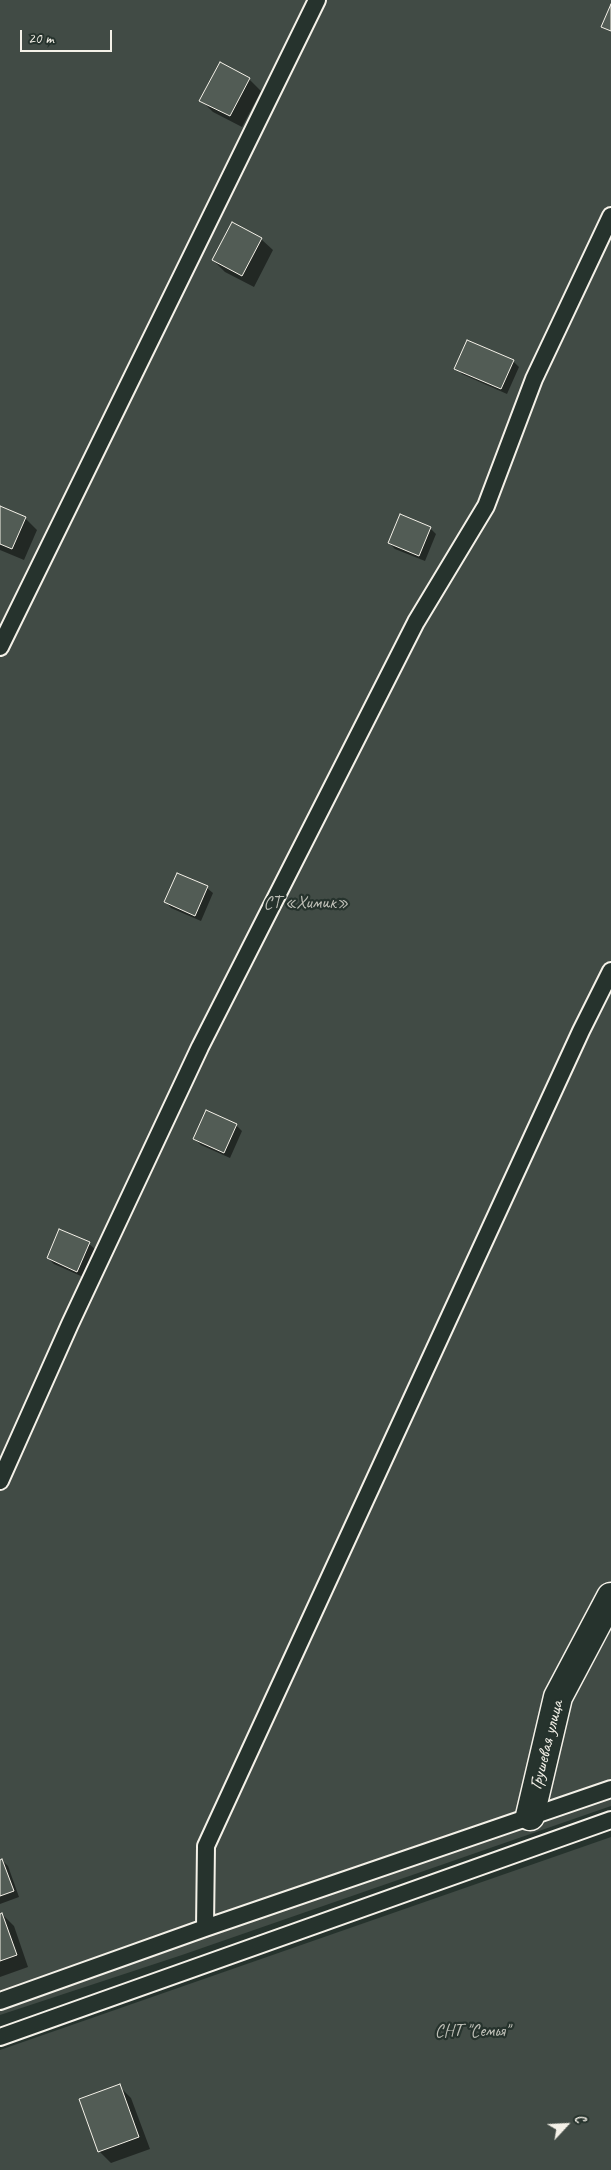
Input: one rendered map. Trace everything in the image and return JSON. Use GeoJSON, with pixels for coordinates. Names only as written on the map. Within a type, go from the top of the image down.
{"type":"FeatureCollection","features":[{"type":"Feature","properties":{"kind":"street","name":"Грушевая улица"},"geometry":{"type":"LineString","coordinates":[[530,1816],[558,1697],[611,1597]]}},
{"type":"Feature","properties":{"kind":"lane"},"geometry":{"type":"LineString","coordinates":[[0,648],[317,0]]}},
{"type":"Feature","properties":{"kind":"lane"},"geometry":{"type":"LineString","coordinates":[[0,1480],[74,1315],[200,1047],[416,622],[486,506],[534,379],[611,216]]}},
{"type":"Feature","properties":{"kind":"lane"},"geometry":{"type":"LineString","coordinates":[[205,1928],[206,1846],[581,1031],[611,972]]}},
{"type":"Feature","properties":{"kind":"lane"},"geometry":{"type":"LineString","coordinates":[[0,2001],[205,1928],[611,1790]]}},
{"type":"Feature","properties":{"kind":"lane"},"geometry":{"type":"LineString","coordinates":[[0,2037],[611,1820]]}},
{"type":"Feature","properties":{"kind":"green space","name":"СТ «Химик»"},"geometry":{"type":"Polygon","coordinates":[[[0,0],[611,0],[611,1806],[182,1955],[0,2015],[0,0]]]}},
{"type":"Feature","properties":{"kind":"green space","name":"СНТ \"Семья\""},"geometry":{"type":"Polygon","coordinates":[[[611,1837],[611,2170],[0,2170],[0,2050],[611,1837]]]}},
{"type":"Feature","properties":{"kind":"building"},"geometry":{"type":"Polygon","coordinates":[[[611,4],[611,31],[601,27],[611,4]]]}},
{"type":"Feature","properties":{"kind":"building"},"geometry":{"type":"Polygon","coordinates":[[[220,62],[250,78],[230,116],[199,101],[220,62]]]}},
{"type":"Feature","properties":{"kind":"building"},"geometry":{"type":"Polygon","coordinates":[[[232,222],[262,238],[242,276],[212,260],[232,222]]]}},
{"type":"Feature","properties":{"kind":"building"},"geometry":{"type":"Polygon","coordinates":[[[467,340],[514,360],[501,389],[454,369],[467,340]]]}},
{"type":"Feature","properties":{"kind":"building"},"geometry":{"type":"Polygon","coordinates":[[[0,506],[26,517],[12,549],[0,544],[0,506]]]}},
{"type":"Feature","properties":{"kind":"building"},"geometry":{"type":"Polygon","coordinates":[[[400,514],[431,527],[419,556],[388,543],[400,514]]]}},
{"type":"Feature","properties":{"kind":"building"},"geometry":{"type":"Polygon","coordinates":[[[177,873],[208,886],[195,916],[164,902],[177,873]]]}},
{"type":"Feature","properties":{"kind":"building"},"geometry":{"type":"Polygon","coordinates":[[[206,1110],[237,1124],[224,1153],[193,1139],[206,1110]]]}},
{"type":"Feature","properties":{"kind":"building"},"geometry":{"type":"Polygon","coordinates":[[[59,1229],[90,1242],[77,1272],[47,1258],[59,1229]]]}},
{"type":"Feature","properties":{"kind":"building"},"geometry":{"type":"Polygon","coordinates":[[[2,1859],[14,1891],[0,1896],[0,1860],[2,1859]]]}},
{"type":"Feature","properties":{"kind":"building"},"geometry":{"type":"Polygon","coordinates":[[[2,1913],[17,1955],[0,1961],[0,1914],[2,1913]]]}},
{"type":"Feature","properties":{"kind":"building"},"geometry":{"type":"Polygon","coordinates":[[[120,2084],[139,2137],[98,2152],[79,2099],[120,2084]]]}}]}
